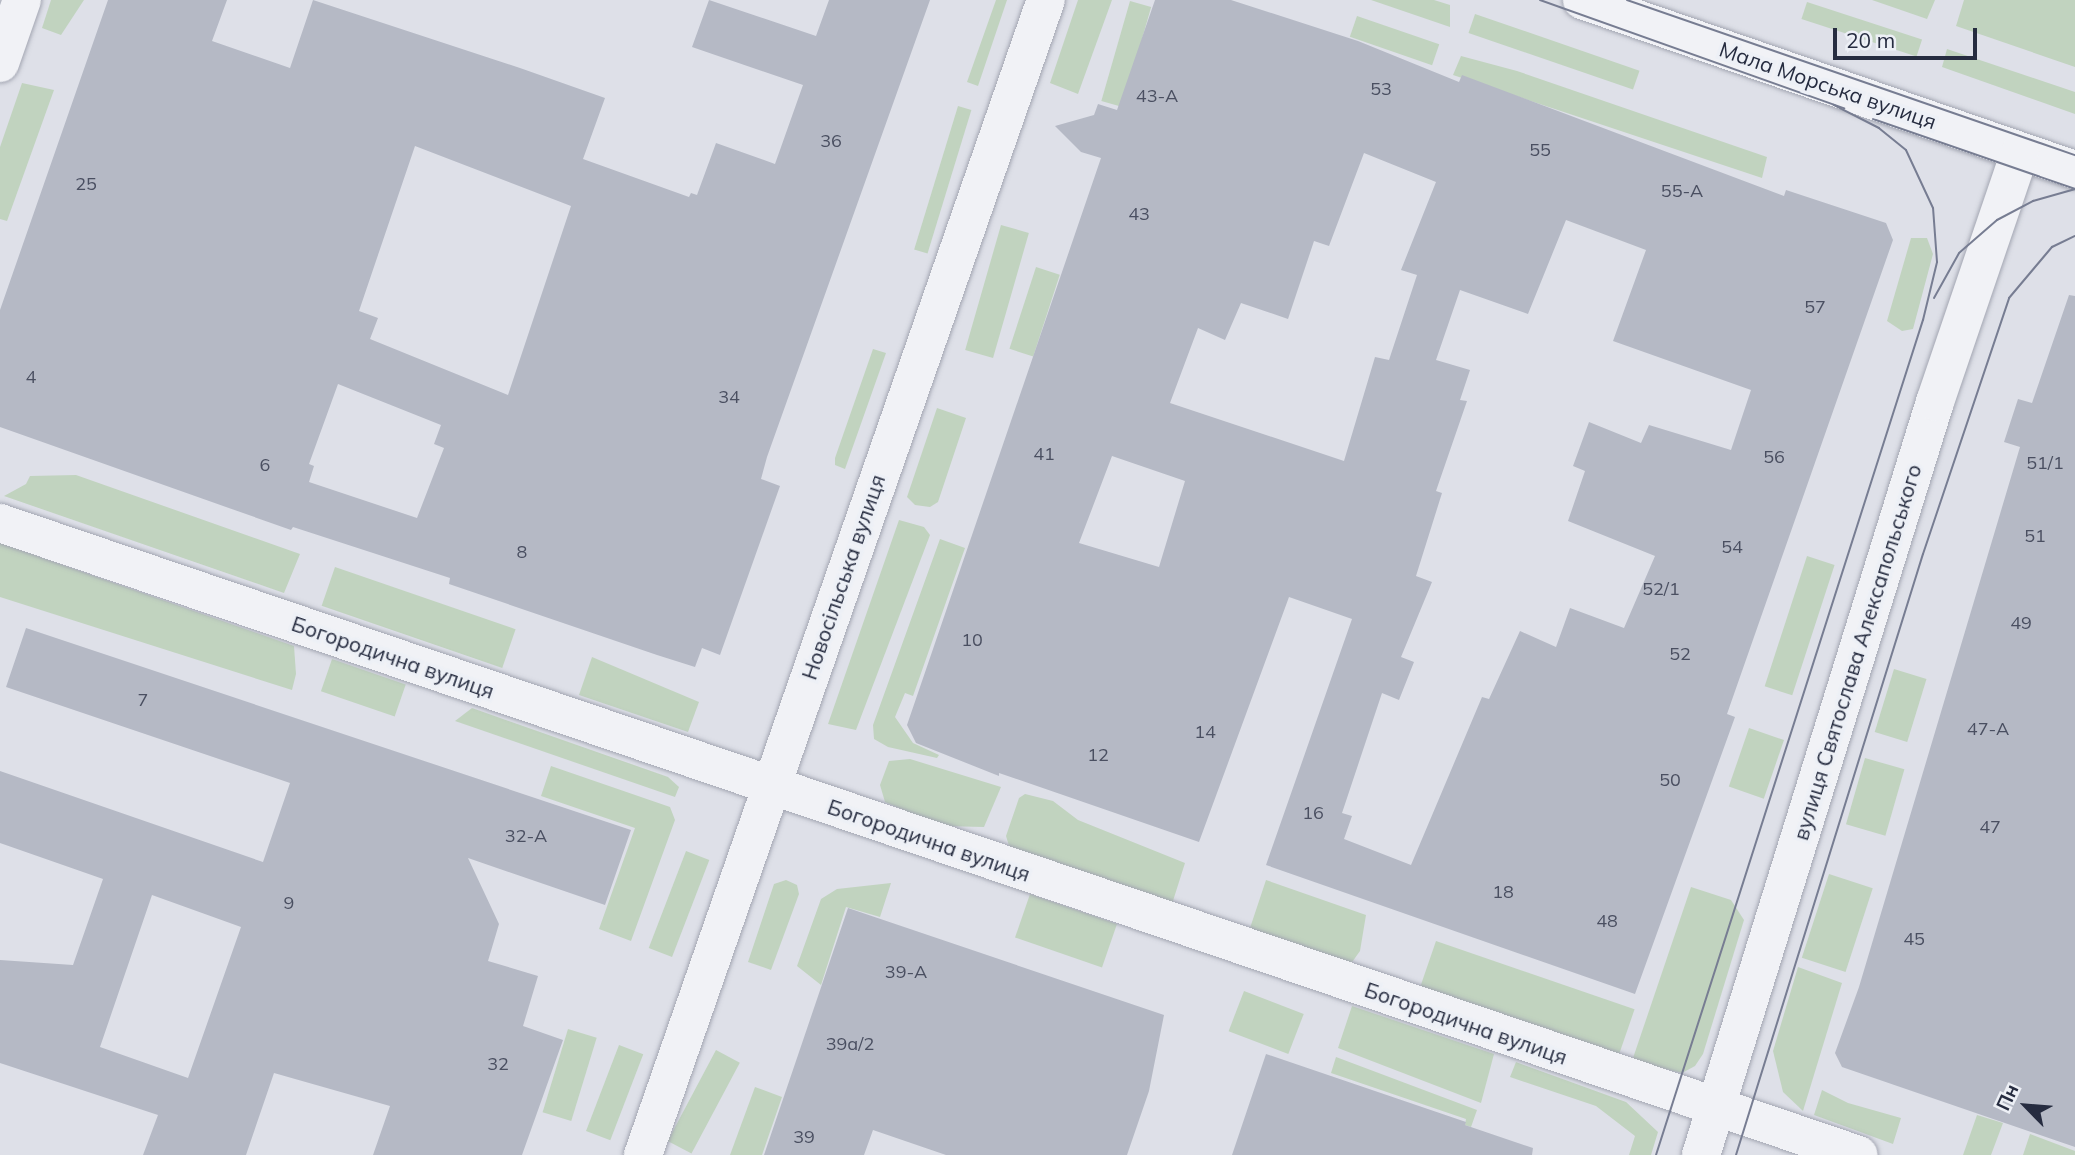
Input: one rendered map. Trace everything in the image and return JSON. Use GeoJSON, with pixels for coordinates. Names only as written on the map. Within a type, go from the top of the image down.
{"type":"FeatureCollection","features":[{"type":"Feature","properties":{"kind":"street"},"geometry":{"type":"LineString","coordinates":[[0,63],[22,0]]}},
{"type":"Feature","properties":{"kind":"street","name":"Новосільська вулиця"},"geometry":{"type":"LineString","coordinates":[[643,1155],[1046,0]]}},
{"type":"Feature","properties":{"kind":"street","name":"Мала Морська вулиця"},"geometry":{"type":"LineString","coordinates":[[1582,0],[2075,170]]}},
{"type":"Feature","properties":{"kind":"street","name":"вулиця Святослава Алексапольського"},"geometry":{"type":"LineString","coordinates":[[1701,1155],[1935,402],[2020,152]]}},
{"type":"Feature","properties":{"kind":"street","name":"Богородична вулиця"},"geometry":{"type":"LineString","coordinates":[[0,523],[1859,1155]]}},
{"type":"Feature","properties":{"kind":"green space"},"geometry":{"type":"Polygon","coordinates":[[[51,0],[84,0],[61,35],[42,28],[51,0]]]}},
{"type":"Feature","properties":{"kind":"green space"},"geometry":{"type":"Polygon","coordinates":[[[996,0],[1007,0],[978,86],[967,82],[996,0]]]}},
{"type":"Feature","properties":{"kind":"green space"},"geometry":{"type":"Polygon","coordinates":[[[1078,0],[1112,0],[1078,94],[1050,83],[1078,0]]]}},
{"type":"Feature","properties":{"kind":"green space"},"geometry":{"type":"Polygon","coordinates":[[[1371,0],[1434,0],[1450,5],[1450,27],[1371,0]]]}},
{"type":"Feature","properties":{"kind":"green space"},"geometry":{"type":"Polygon","coordinates":[[[1872,0],[1935,0],[1927,19],[1872,0]]]}},
{"type":"Feature","properties":{"kind":"green space"},"geometry":{"type":"Polygon","coordinates":[[[1964,0],[2075,0],[2075,67],[1956,26],[1964,0]]]}},
{"type":"Feature","properties":{"kind":"green space"},"geometry":{"type":"Polygon","coordinates":[[[1130,1],[1151,7],[1122,107],[1101,101],[1130,1]]]}},
{"type":"Feature","properties":{"kind":"green space"},"geometry":{"type":"Polygon","coordinates":[[[1807,2],[1922,39],[1917,57],[1801,19],[1807,2]]]}},
{"type":"Feature","properties":{"kind":"green space"},"geometry":{"type":"Polygon","coordinates":[[[1475,14],[1640,71],[1633,90],[1468,33],[1475,14]]]}},
{"type":"Feature","properties":{"kind":"green space"},"geometry":{"type":"Polygon","coordinates":[[[1357,16],[1439,44],[1432,65],[1350,37],[1357,16]]]}},
{"type":"Feature","properties":{"kind":"green space"},"geometry":{"type":"Polygon","coordinates":[[[1947,49],[2075,92],[2075,114],[1942,67],[1947,49]]]}},
{"type":"Feature","properties":{"kind":"green space"},"geometry":{"type":"Polygon","coordinates":[[[1461,56],[1517,71],[1767,157],[1762,178],[1453,75],[1461,56]]]}},
{"type":"Feature","properties":{"kind":"green space"},"geometry":{"type":"Polygon","coordinates":[[[22,83],[54,90],[7,221],[0,219],[0,147],[22,83]]]}},
{"type":"Feature","properties":{"kind":"green space"},"geometry":{"type":"Polygon","coordinates":[[[958,106],[971,110],[928,254],[914,249],[958,106]]]}},
{"type":"Feature","properties":{"kind":"green space"},"geometry":{"type":"Polygon","coordinates":[[[1001,225],[1029,233],[993,358],[965,350],[1001,225]]]}},
{"type":"Feature","properties":{"kind":"green space"},"geometry":{"type":"Polygon","coordinates":[[[1911,238],[1927,238],[1933,254],[1913,329],[1902,331],[1887,321],[1911,238]]]}},
{"type":"Feature","properties":{"kind":"green space"},"geometry":{"type":"Polygon","coordinates":[[[1036,267],[1060,275],[1033,357],[1009,349],[1036,267]]]}},
{"type":"Feature","properties":{"kind":"green space"},"geometry":{"type":"Polygon","coordinates":[[[873,349],[886,353],[845,469],[835,465],[835,458],[873,349]]]}},
{"type":"Feature","properties":{"kind":"green space"},"geometry":{"type":"Polygon","coordinates":[[[937,408],[966,418],[938,502],[930,507],[915,505],[907,497],[937,408]]]}},
{"type":"Feature","properties":{"kind":"green space"},"geometry":{"type":"Polygon","coordinates":[[[76,475],[300,554],[284,593],[4,496],[26,484],[30,476],[76,475]]]}},
{"type":"Feature","properties":{"kind":"green space"},"geometry":{"type":"Polygon","coordinates":[[[899,520],[924,527],[930,535],[856,730],[828,724],[899,520]]]}},
{"type":"Feature","properties":{"kind":"green space"},"geometry":{"type":"Polygon","coordinates":[[[940,539],[965,548],[913,696],[905,693],[895,717],[913,743],[939,755],[937,758],[888,747],[874,739],[873,725],[940,539]]]}},
{"type":"Feature","properties":{"kind":"green space"},"geometry":{"type":"Polygon","coordinates":[[[0,543],[294,646],[296,674],[292,690],[0,597],[0,543]]]}},
{"type":"Feature","properties":{"kind":"green space"},"geometry":{"type":"Polygon","coordinates":[[[1807,556],[1835,565],[1792,695],[1765,686],[1807,556]]]}},
{"type":"Feature","properties":{"kind":"green space"},"geometry":{"type":"Polygon","coordinates":[[[335,567],[516,629],[502,668],[322,606],[335,567]]]}},
{"type":"Feature","properties":{"kind":"green space"},"geometry":{"type":"Polygon","coordinates":[[[592,657],[699,702],[688,732],[579,695],[592,657]]]}},
{"type":"Feature","properties":{"kind":"green space"},"geometry":{"type":"Polygon","coordinates":[[[332,659],[406,684],[395,717],[321,691],[332,659]]]}},
{"type":"Feature","properties":{"kind":"green space"},"geometry":{"type":"Polygon","coordinates":[[[1894,669],[1927,679],[1907,742],[1875,732],[1894,669]]]}},
{"type":"Feature","properties":{"kind":"green space"},"geometry":{"type":"Polygon","coordinates":[[[472,708],[668,777],[679,787],[675,797],[455,721],[472,708]]]}},
{"type":"Feature","properties":{"kind":"green space"},"geometry":{"type":"Polygon","coordinates":[[[1749,728],[1784,740],[1764,799],[1729,787],[1749,728]]]}},
{"type":"Feature","properties":{"kind":"green space"},"geometry":{"type":"Polygon","coordinates":[[[1865,758],[1904,769],[1885,836],[1846,824],[1865,758]]]}},
{"type":"Feature","properties":{"kind":"green space"},"geometry":{"type":"Polygon","coordinates":[[[910,759],[1001,787],[984,827],[941,826],[885,802],[880,785],[889,761],[910,759]]]}},
{"type":"Feature","properties":{"kind":"green space"},"geometry":{"type":"Polygon","coordinates":[[[551,766],[670,807],[675,820],[631,941],[599,929],[635,828],[541,796],[551,766]]]}},
{"type":"Feature","properties":{"kind":"green space"},"geometry":{"type":"Polygon","coordinates":[[[1025,794],[1053,801],[1078,820],[1185,863],[1172,904],[1010,849],[1006,836],[1019,798],[1025,794]]]}},
{"type":"Feature","properties":{"kind":"green space"},"geometry":{"type":"Polygon","coordinates":[[[686,851],[709,860],[672,957],[649,948],[686,851]]]}},
{"type":"Feature","properties":{"kind":"green space"},"geometry":{"type":"Polygon","coordinates":[[[1829,874],[1873,888],[1846,972],[1802,958],[1829,874]]]}},
{"type":"Feature","properties":{"kind":"green space"},"geometry":{"type":"Polygon","coordinates":[[[786,880],[797,885],[799,894],[771,970],[748,962],[774,884],[786,880]]]}},
{"type":"Feature","properties":{"kind":"green space"},"geometry":{"type":"Polygon","coordinates":[[[1266,880],[1366,915],[1360,951],[1350,965],[1249,931],[1266,880]]]}},
{"type":"Feature","properties":{"kind":"green space"},"geometry":{"type":"Polygon","coordinates":[[[891,883],[880,917],[846,907],[821,985],[797,966],[821,899],[837,889],[891,883]]]}},
{"type":"Feature","properties":{"kind":"green space"},"geometry":{"type":"Polygon","coordinates":[[[1691,887],[1731,900],[1744,920],[1703,1054],[1695,1066],[1682,1073],[1632,1061],[1691,887]]]}},
{"type":"Feature","properties":{"kind":"green space"},"geometry":{"type":"Polygon","coordinates":[[[1030,894],[1117,924],[1102,967],[1015,937],[1030,894]]]}},
{"type":"Feature","properties":{"kind":"green space"},"geometry":{"type":"Polygon","coordinates":[[[1436,941],[1635,1009],[1618,1058],[1419,989],[1436,941]]]}},
{"type":"Feature","properties":{"kind":"green space"},"geometry":{"type":"Polygon","coordinates":[[[1798,967],[1842,983],[1803,1111],[1783,1092],[1773,1051],[1798,967]]]}},
{"type":"Feature","properties":{"kind":"green space"},"geometry":{"type":"Polygon","coordinates":[[[1244,991],[1304,1014],[1288,1054],[1229,1031],[1244,991]]]}},
{"type":"Feature","properties":{"kind":"green space"},"geometry":{"type":"Polygon","coordinates":[[[1352,1006],[1494,1054],[1481,1103],[1338,1048],[1352,1006]]]}},
{"type":"Feature","properties":{"kind":"green space"},"geometry":{"type":"Polygon","coordinates":[[[568,1029],[597,1038],[571,1121],[543,1112],[568,1029]]]}},
{"type":"Feature","properties":{"kind":"green space"},"geometry":{"type":"Polygon","coordinates":[[[619,1045],[643,1054],[610,1140],[586,1131],[619,1045]]]}},
{"type":"Feature","properties":{"kind":"green space"},"geometry":{"type":"Polygon","coordinates":[[[716,1050],[740,1063],[691,1154],[668,1141],[716,1050]]]}},
{"type":"Feature","properties":{"kind":"green space"},"geometry":{"type":"Polygon","coordinates":[[[1336,1057],[1477,1110],[1471,1127],[1465,1125],[1466,1119],[1331,1073],[1336,1057]]]}},
{"type":"Feature","properties":{"kind":"green space"},"geometry":{"type":"Polygon","coordinates":[[[1516,1062],[1626,1102],[1658,1132],[1651,1155],[1629,1155],[1635,1136],[1596,1106],[1510,1077],[1516,1062]]]}},
{"type":"Feature","properties":{"kind":"green space"},"geometry":{"type":"Polygon","coordinates":[[[755,1087],[782,1097],[762,1155],[730,1155],[755,1087]]]}},
{"type":"Feature","properties":{"kind":"green space"},"geometry":{"type":"Polygon","coordinates":[[[1822,1090],[1848,1103],[1901,1118],[1893,1144],[1814,1115],[1822,1090]]]}},
{"type":"Feature","properties":{"kind":"green space"},"geometry":{"type":"Polygon","coordinates":[[[1977,1115],[2003,1123],[1991,1155],[1963,1155],[1977,1115]]]}},
{"type":"Feature","properties":{"kind":"green space"},"geometry":{"type":"Polygon","coordinates":[[[2030,1134],[2075,1151],[2075,1155],[2023,1155],[2030,1134]]]}},
{"type":"Feature","properties":{"kind":"building"},"geometry":{"type":"Polygon","coordinates":[[[108,0],[227,0],[212,41],[290,68],[313,0],[520,68],[605,98],[583,159],[689,197],[691,193],[697,195],[716,143],[775,164],[803,85],[692,47],[709,0],[816,36],[829,0],[930,0],[767,457],[761,479],[780,486],[720,655],[702,648],[695,667],[449,584],[450,578],[293,527],[291,530],[0,427],[0,310],[108,0]],[[415,146],[359,311],[378,318],[370,339],[508,395],[571,206],[415,146]],[[338,384],[309,464],[314,466],[309,482],[417,518],[444,448],[434,444],[441,425],[338,384]]]}},
{"type":"Feature","properties":{"kind":"building"},"geometry":{"type":"Polygon","coordinates":[[[1155,0],[1231,0],[1358,41],[1459,82],[1462,75],[1784,196],[1786,190],[1886,223],[1893,240],[1727,714],[1735,717],[1635,994],[1266,865],[1352,619],[1289,597],[1199,842],[999,773],[999,776],[916,743],[907,725],[1101,158],[1081,152],[1055,126],[1094,115],[1098,104],[1117,110],[1155,0]],[[1364,153],[1329,246],[1314,241],[1288,319],[1241,303],[1225,340],[1198,328],[1170,403],[1344,461],[1375,357],[1389,360],[1417,275],[1401,270],[1436,182],[1364,153]],[[1566,220],[1528,314],[1460,290],[1436,360],[1470,370],[1460,400],[1467,401],[1436,491],[1442,493],[1416,576],[1432,582],[1401,657],[1414,662],[1399,700],[1382,693],[1342,813],[1352,816],[1344,839],[1411,865],[1482,697],[1489,699],[1520,631],[1556,647],[1570,608],[1624,628],[1655,556],[1568,521],[1585,471],[1573,466],[1589,422],[1641,443],[1649,425],[1731,450],[1751,390],[1613,341],[1646,250],[1566,220]],[[1112,456],[1079,543],[1159,567],[1185,481],[1112,456]]]}},
{"type":"Feature","properties":{"kind":"building"},"geometry":{"type":"Polygon","coordinates":[[[2069,295],[2075,296],[2075,1147],[1842,1067],[1835,1053],[1859,987],[2020,447],[2004,442],[2018,399],[2032,403],[2069,295]]]}},
{"type":"Feature","properties":{"kind":"building"},"geometry":{"type":"Polygon","coordinates":[[[26,628],[631,830],[605,905],[468,858],[499,924],[488,961],[538,976],[523,1026],[563,1040],[522,1155],[373,1155],[390,1106],[274,1073],[246,1155],[143,1155],[158,1115],[0,1063],[0,960],[73,965],[103,879],[0,843],[0,771],[263,862],[290,783],[6,687],[26,628]],[[152,895],[100,1047],[188,1078],[241,927],[152,895]]]}},
{"type":"Feature","properties":{"kind":"building"},"geometry":{"type":"Polygon","coordinates":[[[848,908],[1164,1015],[1149,1091],[1127,1155],[946,1155],[873,1130],[864,1155],[764,1155],[848,908]]]}},
{"type":"Feature","properties":{"kind":"building"},"geometry":{"type":"Polygon","coordinates":[[[1266,1054],[1466,1122],[1465,1125],[1533,1148],[1532,1155],[1232,1155],[1266,1054]]]}},
{"type":"Feature","properties":{"kind":"tram line"},"geometry":{"type":"LineString","coordinates":[[1540,0],[1844,108]]}},
{"type":"Feature","properties":{"kind":"tram line"},"geometry":{"type":"LineString","coordinates":[[1627,0],[2075,155]]}},
{"type":"Feature","properties":{"kind":"tram line"},"geometry":{"type":"LineString","coordinates":[[1656,1155],[1923,320],[1937,262],[1933,208],[1906,150],[1879,128],[1834,105]]}},
{"type":"Feature","properties":{"kind":"tram line"},"geometry":{"type":"LineString","coordinates":[[1873,119],[2075,189]]}},
{"type":"Feature","properties":{"kind":"tram line"},"geometry":{"type":"LineString","coordinates":[[1934,298],[1959,253],[1997,220],[2033,201],[2075,189]]}},
{"type":"Feature","properties":{"kind":"tram line"},"geometry":{"type":"LineString","coordinates":[[1736,1155],[1923,554],[2009,298],[2052,247],[2075,236]]}}]}
